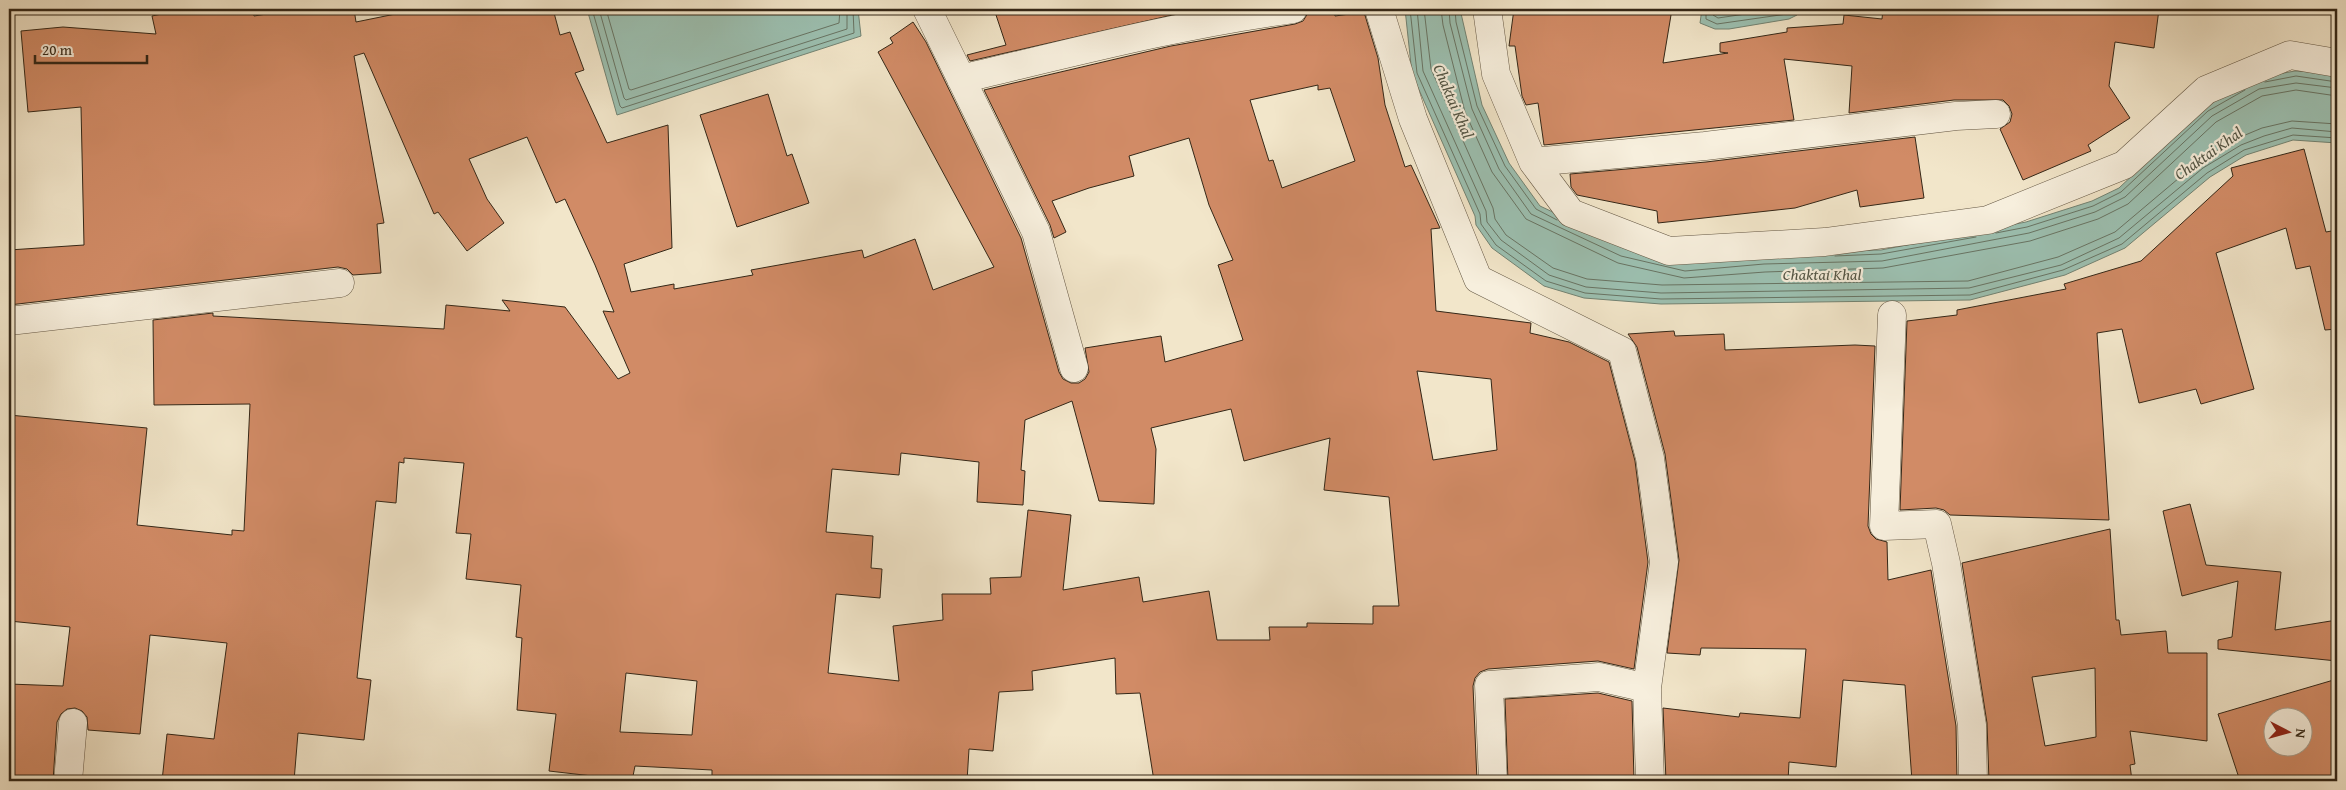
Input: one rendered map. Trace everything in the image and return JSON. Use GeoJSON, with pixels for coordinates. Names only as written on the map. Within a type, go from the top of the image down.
{"type":"FeatureCollection","features":[{"type":"Feature","properties":{"kind":"street"},"geometry":{"type":"LineString","coordinates":[[927,9],[1036,232],[1074,368]]}},
{"type":"Feature","properties":{"kind":"street"},"geometry":{"type":"LineString","coordinates":[[962,79],[1121,41],[1252,14],[1293,9]]}},
{"type":"Feature","properties":{"kind":"street"},"geometry":{"type":"LineString","coordinates":[[1379,9],[1413,118],[1478,278],[1622,350],[1650,458],[1664,562],[1647,688],[1650,781]]}},
{"type":"Feature","properties":{"kind":"street"},"geometry":{"type":"LineString","coordinates":[[1487,9],[1496,74],[1533,162],[1571,213],[1669,251],[1825,242],[1988,220],[2124,165],[2206,90],[2290,55],[2337,63]]}},
{"type":"Feature","properties":{"kind":"street"},"geometry":{"type":"LineString","coordinates":[[1533,162],[1705,146],[1956,116],[1996,114]]}},
{"type":"Feature","properties":{"kind":"street"},"geometry":{"type":"LineString","coordinates":[[9,321],[340,283]]}},
{"type":"Feature","properties":{"kind":"street"},"geometry":{"type":"LineString","coordinates":[[1892,315],[1884,526],[1937,524],[1946,563],[1972,725],[1973,781]]}},
{"type":"Feature","properties":{"kind":"street"},"geometry":{"type":"LineString","coordinates":[[1493,781],[1489,685],[1599,677],[1647,688]]}},
{"type":"Feature","properties":{"kind":"street"},"geometry":{"type":"LineString","coordinates":[[68,781],[72,723]]}},
{"type":"Feature","properties":{"kind":"water"},"geometry":{"type":"Polygon","coordinates":[[[587,9],[858,9],[861,36],[617,115],[587,9]]]}},
{"type":"Feature","properties":{"kind":"water","name":"Chaktai Khal"},"geometry":{"type":"Polygon","coordinates":[[[1405,9],[1460,9],[1482,105],[1509,163],[1540,206],[1625,246],[1764,253],[1881,250],[2026,222],[2092,201],[2119,188],[2205,107],[2256,78],[2295,71],[2315,72],[2337,77],[2337,143],[2293,140],[2246,155],[2210,177],[2125,248],[2065,275],[1970,300],[1661,304],[1584,298],[1544,286],[1492,248],[1476,225],[1475,216],[1412,74],[1405,9]]]}},
{"type":"Feature","properties":{"kind":"water"},"geometry":{"type":"Polygon","coordinates":[[[1702,9],[1801,9],[1797,15],[1789,19],[1729,29],[1715,29],[1700,23],[1702,9]]]}},
{"type":"Feature","properties":{"kind":"building"},"geometry":{"type":"Polygon","coordinates":[[[185,9],[253,9],[254,16],[298,9],[354,9],[356,22],[420,9],[553,9],[560,35],[570,32],[584,70],[575,73],[607,143],[668,125],[672,248],[624,264],[631,292],[674,284],[674,289],[753,275],[751,270],[862,250],[864,258],[915,239],[933,290],[994,267],[878,52],[893,43],[890,38],[913,22],[926,42],[1021,238],[1059,372],[1063,379],[1071,383],[1079,383],[1085,379],[1089,372],[1085,348],[1161,336],[1165,362],[1243,340],[1218,265],[1233,260],[1209,205],[1189,138],[1129,156],[1134,176],[1089,188],[1052,201],[1066,232],[1054,238],[1050,225],[984,90],[1171,46],[1295,24],[1303,21],[1308,13],[1334,10],[1335,16],[1364,12],[1378,58],[1385,105],[1405,167],[1411,165],[1440,228],[1431,229],[1436,311],[1531,323],[1530,333],[1569,342],[1609,362],[1635,461],[1648,562],[1634,669],[1598,661],[1488,669],[1480,672],[1475,678],[1473,686],[1477,781],[1154,781],[1140,693],[1116,694],[1115,658],[1032,671],[1033,690],[999,692],[993,751],[969,749],[967,781],[712,781],[712,770],[635,766],[632,781],[600,781],[601,777],[549,771],[556,714],[517,710],[522,638],[516,637],[521,585],[466,579],[471,534],[456,533],[464,463],[404,458],[404,463],[399,462],[396,503],[376,501],[357,678],[371,680],[364,740],[298,733],[294,781],[162,781],[167,734],[214,739],[227,643],[150,635],[140,734],[88,730],[87,717],[82,711],[75,708],[67,709],[61,714],[57,722],[53,781],[9,781],[9,684],[63,686],[70,627],[9,621],[9,415],[147,428],[137,525],[232,535],[232,530],[244,531],[250,404],[154,405],[153,320],[213,313],[213,316],[444,329],[446,305],[510,311],[502,300],[565,307],[618,379],[630,373],[603,311],[614,312],[595,265],[565,199],[556,203],[527,137],[469,159],[487,199],[504,223],[467,251],[438,212],[434,214],[364,53],[354,56],[384,223],[377,224],[381,273],[353,275],[347,269],[338,267],[9,305],[9,250],[84,245],[81,107],[28,112],[21,31],[63,27],[156,34],[152,16],[185,9]],[[1318,85],[1250,100],[1269,161],[1273,160],[1282,188],[1355,161],[1330,88],[1318,90],[1318,85]],[[1417,371],[1433,460],[1497,450],[1491,379],[1417,371]],[[1072,401],[1025,420],[1021,470],[1025,471],[1023,505],[977,502],[979,462],[901,453],[899,475],[832,469],[826,532],[873,536],[871,568],[882,569],[880,598],[836,594],[828,673],[899,681],[893,626],[943,620],[942,594],[991,594],[990,578],[1021,577],[1028,510],[1071,515],[1063,590],[1139,577],[1143,602],[1209,591],[1217,640],[1270,640],[1269,627],[1307,627],[1307,623],[1373,624],[1373,606],[1399,606],[1389,497],[1324,490],[1330,438],[1244,461],[1231,409],[1151,428],[1156,449],[1154,504],[1099,501],[1072,401]],[[626,673],[620,732],[692,735],[697,681],[626,673]]]}},
{"type":"Feature","properties":{"kind":"building"},"geometry":{"type":"Polygon","coordinates":[[[994,9],[1199,9],[970,61],[967,55],[1006,45],[994,9]]]}},
{"type":"Feature","properties":{"kind":"building"},"geometry":{"type":"Polygon","coordinates":[[[1514,9],[1672,9],[1663,63],[1728,53],[1720,52],[1720,43],[1787,32],[1787,28],[1843,24],[1844,15],[1882,19],[1883,9],[2159,9],[2154,48],[2115,42],[2109,86],[2130,118],[2088,145],[2091,151],[2023,180],[2000,129],[2010,122],[2012,114],[2009,106],[2003,100],[1954,100],[1849,113],[1852,66],[1784,59],[1794,120],[1544,145],[1538,103],[1526,105],[1522,96],[1515,46],[1509,46],[1514,9]]]}},
{"type":"Feature","properties":{"kind":"building"},"geometry":{"type":"Polygon","coordinates":[[[768,94],[787,156],[792,154],[809,203],[737,227],[700,115],[768,94]]]}},
{"type":"Feature","properties":{"kind":"building"},"geometry":{"type":"Polygon","coordinates":[[[1915,137],[1924,198],[1860,207],[1857,190],[1795,208],[1658,223],[1657,211],[1577,195],[1571,187],[1570,174],[1706,162],[1915,137]]]}},
{"type":"Feature","properties":{"kind":"building"},"geometry":{"type":"Polygon","coordinates":[[[2304,149],[2326,232],[2337,230],[2337,329],[2325,330],[2310,266],[2296,269],[2286,228],[2216,253],[2254,389],[2201,404],[2196,389],[2139,403],[2122,329],[2097,333],[2109,520],[1950,515],[1944,510],[1936,508],[1900,510],[1907,321],[1957,315],[1957,310],[2066,289],[2064,284],[2141,261],[2233,176],[2231,168],[2304,149]]]}},
{"type":"Feature","properties":{"kind":"building"},"geometry":{"type":"Polygon","coordinates":[[[1674,331],[1675,336],[1724,334],[1725,350],[1855,345],[1875,346],[1868,526],[1871,534],[1876,539],[1887,542],[1888,580],[1931,570],[1956,726],[1957,781],[1912,781],[1905,685],[1843,680],[1836,767],[1789,762],[1788,781],[1666,781],[1663,708],[1739,717],[1740,713],[1800,718],[1806,649],[1701,648],[1700,655],[1667,653],[1679,560],[1665,454],[1637,347],[1628,334],[1674,331]]]}},
{"type":"Feature","properties":{"kind":"building"},"geometry":{"type":"Polygon","coordinates":[[[2190,504],[2206,565],[2281,572],[2275,630],[2337,620],[2337,661],[2218,649],[2218,640],[2232,637],[2238,581],[2182,596],[2163,511],[2190,504]]]}},
{"type":"Feature","properties":{"kind":"building"},"geometry":{"type":"Polygon","coordinates":[[[2110,529],[2116,620],[2119,620],[2121,635],[2166,631],[2168,653],[2207,653],[2207,741],[2130,731],[2135,764],[2130,765],[2132,781],[1989,781],[1987,723],[1962,563],[2110,529]],[[2095,668],[2032,677],[2045,746],[2096,737],[2095,668]]]}},
{"type":"Feature","properties":{"kind":"building"},"geometry":{"type":"Polygon","coordinates":[[[2337,679],[2337,781],[2240,781],[2218,714],[2337,679]]]}},
{"type":"Feature","properties":{"kind":"building"},"geometry":{"type":"Polygon","coordinates":[[[1598,693],[1632,701],[1634,781],[1508,781],[1505,699],[1598,693]]]}}]}
